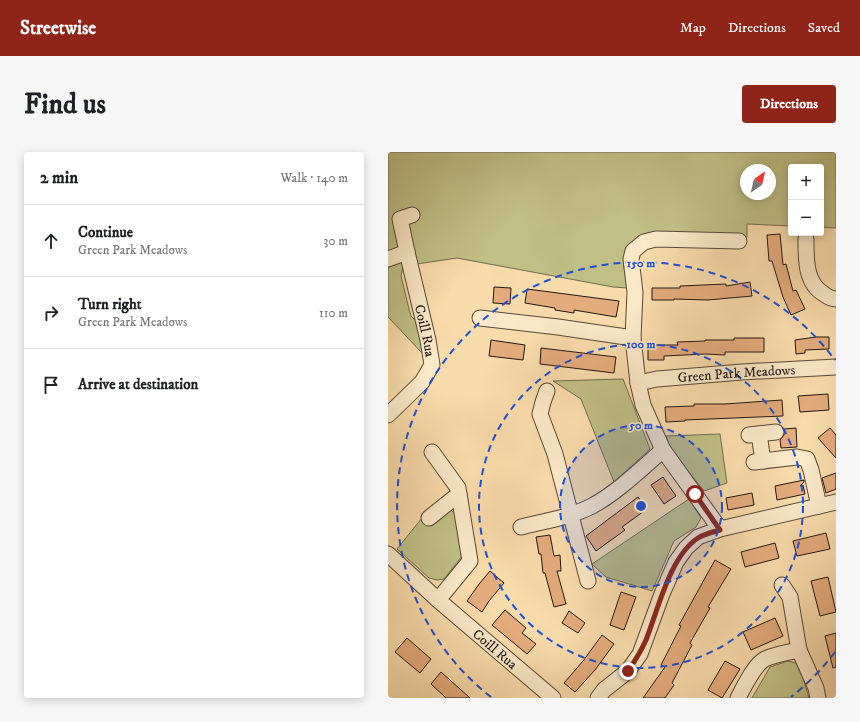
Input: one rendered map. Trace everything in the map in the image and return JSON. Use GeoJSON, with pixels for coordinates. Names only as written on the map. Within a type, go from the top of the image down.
{"type":"FeatureCollection","features":[{"type":"Feature","properties":{"kind":"street","name":"Coill Rua"},"geometry":{"type":"LineString","coordinates":[[388,415],[422,382],[432,364],[428,340],[400,219],[412,215]]}},
{"type":"Feature","properties":{"kind":"street"},"geometry":{"type":"LineString","coordinates":[[720,530],[663,450],[643,405],[638,383],[633,338],[635,292],[631,259],[634,251],[644,242],[656,239],[739,241]]}},
{"type":"Feature","properties":{"kind":"street"},"geometry":{"type":"LineString","coordinates":[[806,239],[806,260],[811,280],[818,291],[832,299],[836,299]]}},
{"type":"Feature","properties":{"kind":"street"},"geometry":{"type":"LineString","coordinates":[[388,260],[407,252]]}},
{"type":"Feature","properties":{"kind":"street"},"geometry":{"type":"LineString","coordinates":[[480,318],[633,338]]}},
{"type":"Feature","properties":{"kind":"street","name":"Green Park Meadows"},"geometry":{"type":"LineString","coordinates":[[638,383],[657,379],[742,372],[836,367]]}},
{"type":"Feature","properties":{"kind":"street"},"geometry":{"type":"LineString","coordinates":[[547,391],[542,402],[540,414],[554,454],[588,581]]}},
{"type":"Feature","properties":{"kind":"street"},"geometry":{"type":"LineString","coordinates":[[776,432],[754,434],[758,462],[797,457],[807,459],[819,506]]}},
{"type":"Feature","properties":{"kind":"street"},"geometry":{"type":"LineString","coordinates":[[521,527],[570,514],[592,506],[629,480],[663,450]]}},
{"type":"Feature","properties":{"kind":"street"},"geometry":{"type":"LineString","coordinates":[[432,452],[458,488],[470,561],[438,600]]}},
{"type":"Feature","properties":{"kind":"street"},"geometry":{"type":"LineString","coordinates":[[429,518],[459,494]]}},
{"type":"Feature","properties":{"kind":"street"},"geometry":{"type":"LineString","coordinates":[[598,698],[604,690],[628,671],[640,654],[662,594],[676,562],[686,548],[698,537],[720,530],[836,502]]}},
{"type":"Feature","properties":{"kind":"street","name":"Coill Rua"},"geometry":{"type":"LineString","coordinates":[[388,554],[438,600],[553,698]]}},
{"type":"Feature","properties":{"kind":"street"},"geometry":{"type":"LineString","coordinates":[[782,585],[790,597],[799,650],[816,688],[818,698]]}},
{"type":"Feature","properties":{"kind":"street"},"geometry":{"type":"LineString","coordinates":[[738,698],[753,672],[763,660],[777,654],[799,650]]}},
{"type":"Feature","properties":{"kind":"shaded area"},"geometry":{"type":"Polygon","coordinates":[[[388,152],[836,152],[836,228],[824,227],[824,164],[788,164],[788,226],[747,224],[747,237],[638,236],[625,255],[624,260],[628,288],[613,287],[457,258],[403,266],[401,276],[411,316],[416,321],[423,354],[388,317],[388,152]]]}},
{"type":"Feature","properties":{"kind":"shaded area"},"geometry":{"type":"Polygon","coordinates":[[[623,379],[650,449],[614,482],[581,399],[553,381],[623,379]]]}},
{"type":"Feature","properties":{"kind":"shaded area"},"geometry":{"type":"Polygon","coordinates":[[[720,434],[727,483],[704,491],[670,448],[666,436],[720,434]]]}},
{"type":"Feature","properties":{"kind":"shaded area"},"geometry":{"type":"Polygon","coordinates":[[[689,499],[701,518],[696,527],[674,541],[652,591],[606,577],[592,564],[689,499]]]}},
{"type":"Feature","properties":{"kind":"shaded area"},"geometry":{"type":"Polygon","coordinates":[[[451,510],[455,515],[462,556],[444,579],[437,580],[429,578],[397,549],[422,518],[451,510]]]}},
{"type":"Feature","properties":{"kind":"shaded area"},"geometry":{"type":"Polygon","coordinates":[[[788,661],[799,664],[809,698],[752,698],[770,667],[788,661]]]}},
{"type":"Feature","properties":{"kind":"building"},"geometry":{"type":"Polygon","coordinates":[[[780,234],[783,265],[786,264],[793,291],[796,290],[805,309],[791,315],[783,297],[772,261],[769,261],[767,235],[780,234]]]}},
{"type":"Feature","properties":{"kind":"building"},"geometry":{"type":"Polygon","coordinates":[[[750,282],[752,296],[708,300],[652,300],[652,288],[680,288],[680,286],[726,284],[726,286],[750,282]]]}},
{"type":"Feature","properties":{"kind":"building"},"geometry":{"type":"Polygon","coordinates":[[[494,287],[511,288],[510,304],[493,303],[494,287]]]}},
{"type":"Feature","properties":{"kind":"building"},"geometry":{"type":"Polygon","coordinates":[[[527,289],[619,301],[616,317],[574,310],[574,313],[525,303],[527,289]]]}},
{"type":"Feature","properties":{"kind":"building"},"geometry":{"type":"Polygon","coordinates":[[[829,337],[829,349],[805,350],[805,353],[796,354],[795,340],[829,337]]]}},
{"type":"Feature","properties":{"kind":"building"},"geometry":{"type":"Polygon","coordinates":[[[734,338],[764,338],[764,352],[725,352],[725,355],[705,354],[664,356],[664,360],[648,360],[648,345],[678,345],[677,342],[734,340],[734,338]]]}},
{"type":"Feature","properties":{"kind":"building"},"geometry":{"type":"Polygon","coordinates":[[[491,340],[525,345],[523,360],[489,356],[491,340]]]}},
{"type":"Feature","properties":{"kind":"building"},"geometry":{"type":"Polygon","coordinates":[[[541,348],[616,357],[614,373],[540,364],[541,348]]]}},
{"type":"Feature","properties":{"kind":"building"},"geometry":{"type":"Polygon","coordinates":[[[828,394],[829,410],[800,412],[798,396],[828,394]]]}},
{"type":"Feature","properties":{"kind":"building"},"geometry":{"type":"Polygon","coordinates":[[[782,400],[783,416],[666,422],[665,407],[694,406],[694,404],[725,404],[782,400]]]}},
{"type":"Feature","properties":{"kind":"building"},"geometry":{"type":"Polygon","coordinates":[[[796,428],[797,447],[781,448],[780,440],[784,435],[784,429],[796,428]]]}},
{"type":"Feature","properties":{"kind":"building"},"geometry":{"type":"Polygon","coordinates":[[[830,428],[836,435],[836,458],[818,438],[830,428]]]}},
{"type":"Feature","properties":{"kind":"building"},"geometry":{"type":"Polygon","coordinates":[[[836,473],[836,489],[826,493],[822,478],[836,473]]]}},
{"type":"Feature","properties":{"kind":"building"},"geometry":{"type":"Polygon","coordinates":[[[663,477],[676,496],[664,504],[651,485],[663,477]]]}},
{"type":"Feature","properties":{"kind":"building"},"geometry":{"type":"Polygon","coordinates":[[[804,480],[800,486],[803,485],[805,494],[777,500],[775,486],[804,480]]]}},
{"type":"Feature","properties":{"kind":"building"},"geometry":{"type":"Polygon","coordinates":[[[752,493],[754,505],[728,510],[726,498],[752,493]]]}},
{"type":"Feature","properties":{"kind":"building"},"geometry":{"type":"Polygon","coordinates":[[[638,497],[647,509],[622,527],[625,530],[596,551],[586,536],[638,497]]]}},
{"type":"Feature","properties":{"kind":"building"},"geometry":{"type":"Polygon","coordinates":[[[826,533],[830,549],[797,556],[793,541],[826,533]]]}},
{"type":"Feature","properties":{"kind":"building"},"geometry":{"type":"Polygon","coordinates":[[[550,535],[554,556],[560,555],[561,571],[557,571],[566,604],[554,607],[545,573],[543,573],[541,554],[539,554],[536,537],[550,535]]]}},
{"type":"Feature","properties":{"kind":"building"},"geometry":{"type":"Polygon","coordinates":[[[775,543],[779,558],[745,567],[741,552],[775,543]]]}},
{"type":"Feature","properties":{"kind":"building"},"geometry":{"type":"Polygon","coordinates":[[[715,560],[731,569],[708,607],[710,608],[690,643],[692,645],[672,683],[674,685],[665,698],[643,698],[665,667],[661,665],[681,626],[679,625],[715,560]]]}},
{"type":"Feature","properties":{"kind":"building"},"geometry":{"type":"Polygon","coordinates":[[[490,571],[504,583],[482,612],[467,601],[490,571]]]}},
{"type":"Feature","properties":{"kind":"building"},"geometry":{"type":"Polygon","coordinates":[[[828,577],[836,612],[820,616],[811,581],[828,577]]]}},
{"type":"Feature","properties":{"kind":"building"},"geometry":{"type":"Polygon","coordinates":[[[621,592],[636,597],[624,630],[610,625],[621,592]]]}},
{"type":"Feature","properties":{"kind":"building"},"geometry":{"type":"Polygon","coordinates":[[[505,610],[526,628],[522,633],[536,644],[527,654],[492,625],[505,610]]]}},
{"type":"Feature","properties":{"kind":"building"},"geometry":{"type":"Polygon","coordinates":[[[569,611],[585,623],[578,633],[562,623],[569,611]]]}},
{"type":"Feature","properties":{"kind":"building"},"geometry":{"type":"Polygon","coordinates":[[[775,618],[783,636],[751,650],[743,632],[775,618]]]}},
{"type":"Feature","properties":{"kind":"building"},"geometry":{"type":"Polygon","coordinates":[[[836,633],[836,667],[833,668],[825,636],[836,633]]]}},
{"type":"Feature","properties":{"kind":"building"},"geometry":{"type":"Polygon","coordinates":[[[602,635],[614,644],[595,670],[575,692],[564,683],[583,661],[602,635]]]}},
{"type":"Feature","properties":{"kind":"building"},"geometry":{"type":"Polygon","coordinates":[[[407,638],[431,659],[420,673],[395,652],[407,638]]]}},
{"type":"Feature","properties":{"kind":"building"},"geometry":{"type":"Polygon","coordinates":[[[725,661],[740,669],[722,698],[708,690],[725,661]]]}},
{"type":"Feature","properties":{"kind":"building"},"geometry":{"type":"Polygon","coordinates":[[[441,672],[470,698],[446,698],[431,684],[441,672]]]}},
{"type":"Feature","properties":{"kind":"route"},"geometry":{"type":"LineString","coordinates":[[628,671],[640,654],[662,594],[676,562],[686,548],[698,537],[720,530],[695,494]]}}]}
